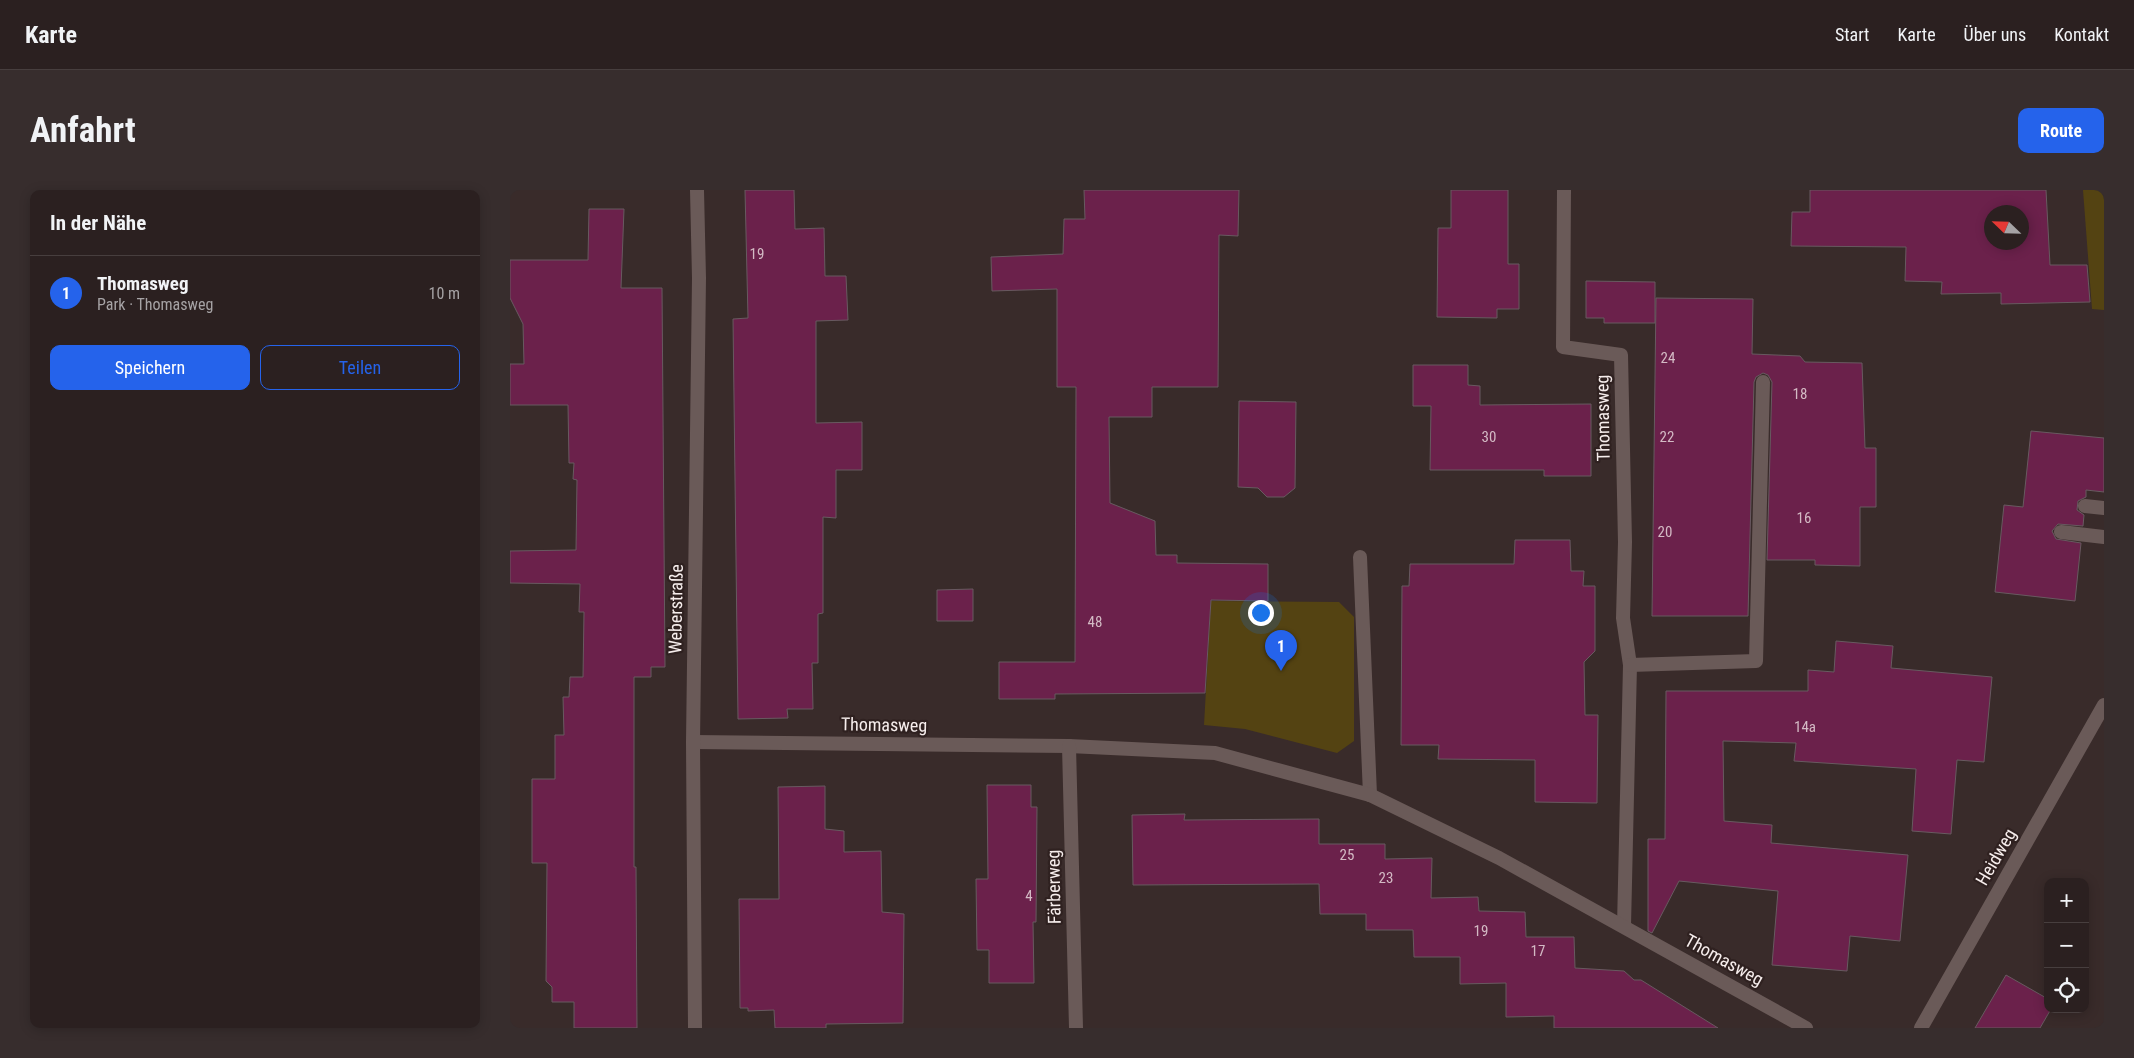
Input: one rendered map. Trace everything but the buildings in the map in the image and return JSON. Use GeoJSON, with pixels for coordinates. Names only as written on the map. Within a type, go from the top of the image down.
{"type":"FeatureCollection","features":[{"type":"Feature","properties":{"kind":"street","name":"Weberstraße"},"geometry":{"type":"LineString","coordinates":[[695,1028],[693,742],[699,278],[697,190]]}},
{"type":"Feature","properties":{"kind":"street","name":"Thomasweg"},"geometry":{"type":"LineString","coordinates":[[1564,190],[1563,347],[1620,354],[1625,542],[1623,618],[1630,665],[1624,926]]}},
{"type":"Feature","properties":{"kind":"street"},"geometry":{"type":"LineString","coordinates":[[1630,665],[1756,661],[1763,382]]}},
{"type":"Feature","properties":{"kind":"street"},"geometry":{"type":"LineString","coordinates":[[2085,506],[2104,508]]}},
{"type":"Feature","properties":{"kind":"street"},"geometry":{"type":"LineString","coordinates":[[2061,532],[2104,537]]}},
{"type":"Feature","properties":{"kind":"street"},"geometry":{"type":"LineString","coordinates":[[1360,556],[1370,795]]}},
{"type":"Feature","properties":{"kind":"street","name":"Heidweg"},"geometry":{"type":"LineString","coordinates":[[1921,1028],[2104,705]]}},
{"type":"Feature","properties":{"kind":"street","name":"Thomasweg"},"geometry":{"type":"LineString","coordinates":[[693,742],[1069,746],[1215,753],[1370,795],[1499,858],[1806,1028]]}},
{"type":"Feature","properties":{"kind":"street","name":"Färberweg"},"geometry":{"type":"LineString","coordinates":[[1069,746],[1076,1028]]}},
{"type":"Feature","properties":{"kind":"shaded area"},"geometry":{"type":"Polygon","coordinates":[[[2083,190],[2104,190],[2104,310],[2092,309],[2083,190]]]}},
{"type":"Feature","properties":{"kind":"shaded area"},"geometry":{"type":"Polygon","coordinates":[[[1211,601],[1339,602],[1354,617],[1354,741],[1337,753],[1245,729],[1204,725],[1211,601]]]}},
{"type":"Feature","properties":{"kind":"place","name":"Thomasweg"},"geometry":{"type":"Point","coordinates":[1281,671]}}]}
